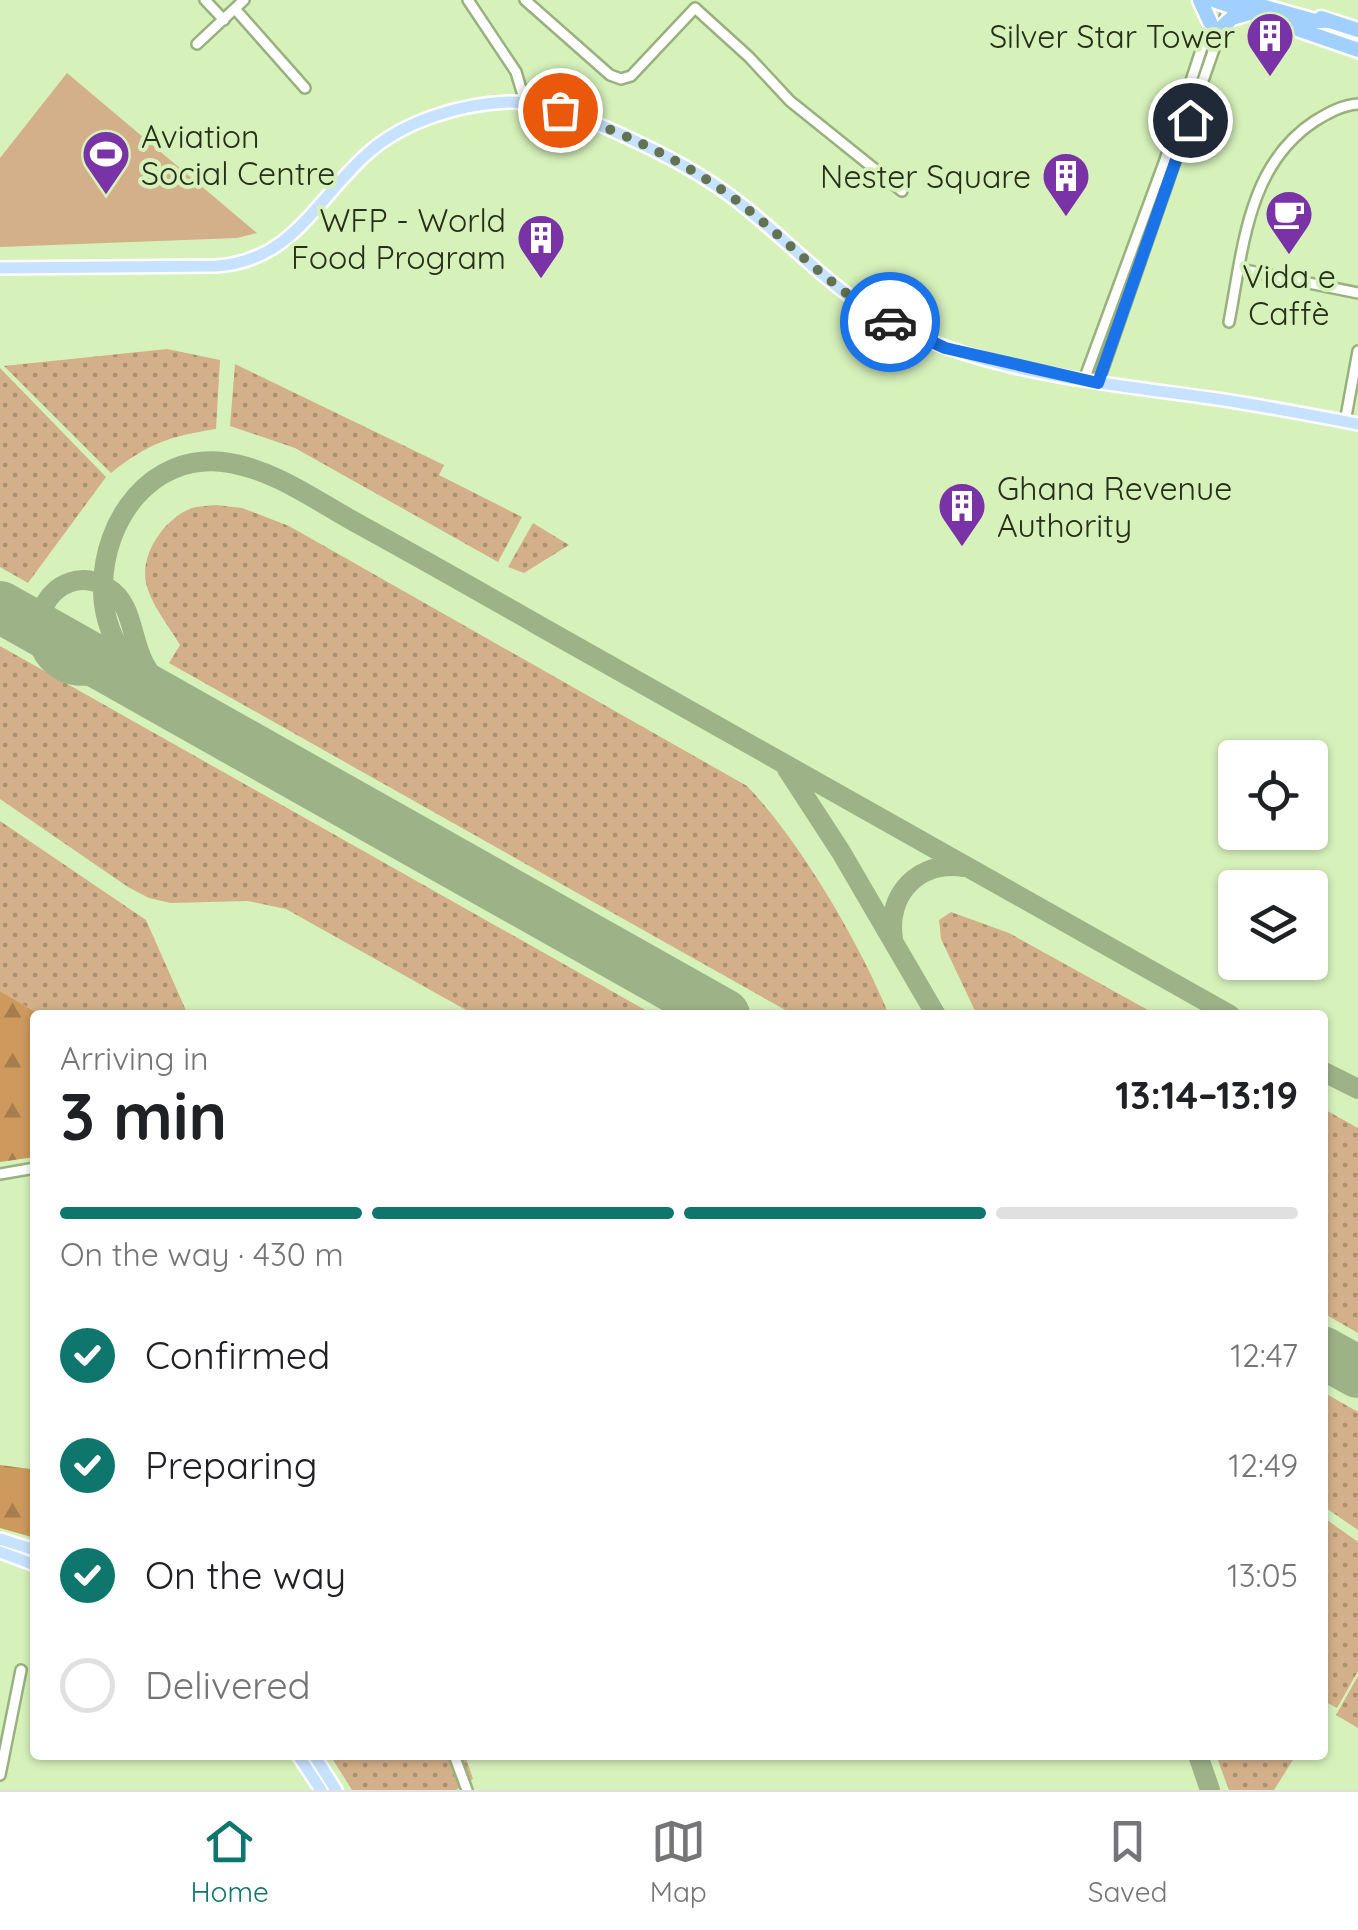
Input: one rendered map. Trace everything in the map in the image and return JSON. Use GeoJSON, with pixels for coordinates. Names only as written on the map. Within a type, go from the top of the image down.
{"type":"FeatureCollection","features":[{"type":"Feature","properties":{"kind":"highway"},"geometry":{"type":"LineString","coordinates":[[1200,0],[1215,26],[1250,13]]}},
{"type":"Feature","properties":{"kind":"highway"},"geometry":{"type":"LineString","coordinates":[[1272,0],[1358,30]]}},
{"type":"Feature","properties":{"kind":"highway"},"geometry":{"type":"LineString","coordinates":[[1223,1],[1329,21]]}},
{"type":"Feature","properties":{"kind":"highway"},"geometry":{"type":"LineString","coordinates":[[1223,1],[1358,50]]}},
{"type":"Feature","properties":{"kind":"main road"},"geometry":{"type":"LineString","coordinates":[[0,268],[216,266],[247,262],[277,247],[370,151],[392,136],[463,108],[524,102],[597,124],[700,175],[746,208],[851,297],[913,335],[974,356],[1098,383],[1352,423]]}},
{"type":"Feature","properties":{"kind":"main road"},"geometry":{"type":"LineString","coordinates":[[0,1539],[30,1548]]}},
{"type":"Feature","properties":{"kind":"main road"},"geometry":{"type":"LineString","coordinates":[[0,1552],[30,1562]]}},
{"type":"Feature","properties":{"kind":"main road"},"geometry":{"type":"LineString","coordinates":[[301,1760],[321,1790]]}},
{"type":"Feature","properties":{"kind":"main road"},"geometry":{"type":"LineString","coordinates":[[317,1760],[336,1790]]}},
{"type":"Feature","properties":{"kind":"street"},"geometry":{"type":"LineString","coordinates":[[206,0],[224,20]]}},
{"type":"Feature","properties":{"kind":"street"},"geometry":{"type":"LineString","coordinates":[[197,44],[244,0]]}},
{"type":"Feature","properties":{"kind":"street"},"geometry":{"type":"LineString","coordinates":[[468,0],[516,72],[524,102]]}},
{"type":"Feature","properties":{"kind":"street"},"geometry":{"type":"LineString","coordinates":[[525,0],[610,75],[621,78],[631,76],[695,8],[790,101],[902,191]]}},
{"type":"Feature","properties":{"kind":"street"},"geometry":{"type":"LineString","coordinates":[[1098,383],[1223,1]]}},
{"type":"Feature","properties":{"kind":"street"},"geometry":{"type":"LineString","coordinates":[[236,10],[304,88]]}},
{"type":"Feature","properties":{"kind":"street"},"geometry":{"type":"LineString","coordinates":[[1084,380],[1215,26]]}},
{"type":"Feature","properties":{"kind":"street"},"geometry":{"type":"LineString","coordinates":[[1229,322],[1254,200],[1272,162],[1284,146],[1318,120],[1358,104]]}},
{"type":"Feature","properties":{"kind":"street"},"geometry":{"type":"LineString","coordinates":[[1240,269],[1358,293]]}},
{"type":"Feature","properties":{"kind":"street"},"geometry":{"type":"LineString","coordinates":[[1352,423],[1358,352]]}},
{"type":"Feature","properties":{"kind":"street"},"geometry":{"type":"LineString","coordinates":[[0,1174],[30,1169]]}},
{"type":"Feature","properties":{"kind":"street"},"geometry":{"type":"LineString","coordinates":[[0,1775],[20,1670]]}},
{"type":"Feature","properties":{"kind":"street"},"geometry":{"type":"LineString","coordinates":[[456,1760],[467,1790]]}},
{"type":"Feature","properties":{"kind":"shaded area","name":"Aviation Social Centre"},"geometry":{"type":"Polygon","coordinates":[[[67,73],[257,233],[237,238],[0,247],[0,158],[67,73]]]}},
{"type":"Feature","properties":{"kind":"shaded area"},"geometry":{"type":"Polygon","coordinates":[[[167,349],[220,360],[216,429],[160,443],[111,473],[4,366],[167,349]]]}},
{"type":"Feature","properties":{"kind":"shaded area"},"geometry":{"type":"Polygon","coordinates":[[[235,364],[444,465],[439,475],[522,517],[498,562],[295,448],[230,426],[235,364]]]}},
{"type":"Feature","properties":{"kind":"shaded area"},"geometry":{"type":"Polygon","coordinates":[[[0,368],[106,477],[28,583],[0,567],[0,368]]]}},
{"type":"Feature","properties":{"kind":"shaded area"},"geometry":{"type":"Polygon","coordinates":[[[192,508],[242,508],[289,526],[747,786],[827,894],[887,1010],[785,1010],[169,663],[180,645],[148,591],[145,572],[151,549],[164,528],[192,508]]]}},
{"type":"Feature","properties":{"kind":"shaded area"},"geometry":{"type":"Polygon","coordinates":[[[533,523],[569,545],[524,573],[508,567],[533,523]]]}},
{"type":"Feature","properties":{"kind":"shaded area"},"geometry":{"type":"Polygon","coordinates":[[[0,646],[645,1010],[466,1010],[286,909],[248,901],[171,903],[149,898],[0,799],[0,646]]]}},
{"type":"Feature","properties":{"kind":"shaded area"},"geometry":{"type":"Polygon","coordinates":[[[0,821],[146,920],[186,1010],[32,1010],[0,991],[0,821]]]}},
{"type":"Feature","properties":{"kind":"shaded area"},"geometry":{"type":"Polygon","coordinates":[[[951,912],[1009,933],[1148,1010],[975,1010],[941,939],[939,920],[951,912]]]}},
{"type":"Feature","properties":{"kind":"shaded area"},"geometry":{"type":"Polygon","coordinates":[[[1328,1111],[1358,1128],[1358,1333],[1328,1316],[1328,1111]]]}},
{"type":"Feature","properties":{"kind":"shaded area"},"geometry":{"type":"Polygon","coordinates":[[[1328,1395],[1358,1412],[1358,1530],[1328,1509],[1328,1395]]]}},
{"type":"Feature","properties":{"kind":"shaded area"},"geometry":{"type":"Polygon","coordinates":[[[1328,1521],[1358,1542],[1358,1671],[1337,1708],[1328,1703],[1328,1521]]]}},
{"type":"Feature","properties":{"kind":"shaded area"},"geometry":{"type":"Polygon","coordinates":[[[1358,1676],[1358,1728],[1336,1715],[1358,1676]]]}},
{"type":"Feature","properties":{"kind":"shaded area"},"geometry":{"type":"Polygon","coordinates":[[[333,1760],[467,1760],[473,1779],[456,1790],[352,1790],[333,1760]]]}},
{"type":"Feature","properties":{"kind":"shaded area"},"geometry":{"type":"Polygon","coordinates":[[[1218,1760],[1293,1760],[1274,1790],[1229,1790],[1218,1760]]]}},
{"type":"Feature","properties":{"kind":"green space"},"geometry":{"type":"Polygon","coordinates":[[[0,991],[32,1010],[30,1158],[0,1162],[0,991]]]}},
{"type":"Feature","properties":{"kind":"green space"},"geometry":{"type":"Polygon","coordinates":[[[0,1465],[30,1469],[30,1537],[0,1528],[0,1465]]]}},
{"type":"Feature","properties":{"kind":"taxiway"},"geometry":{"type":"LineString","coordinates":[[165,701],[120,651],[107,621],[103,586],[112,538],[136,496],[153,480],[197,462],[241,465],[307,494],[1221,1010]]}},
{"type":"Feature","properties":{"kind":"taxiway"},"geometry":{"type":"LineString","coordinates":[[139,686],[102,676],[69,674],[47,659],[39,642],[38,624],[44,606],[55,592],[70,582],[88,580],[108,588],[127,612],[140,654],[157,683],[211,725]]}},
{"type":"Feature","properties":{"kind":"taxiway"},"geometry":{"type":"LineString","coordinates":[[787,769],[841,852],[933,1010]]}},
{"type":"Feature","properties":{"kind":"taxiway"},"geometry":{"type":"LineString","coordinates":[[893,939],[895,908],[909,884],[933,869],[964,867]]}},
{"type":"Feature","properties":{"kind":"taxiway"},"geometry":{"type":"LineString","coordinates":[[1328,1074],[1358,1089]]}},
{"type":"Feature","properties":{"kind":"taxiway"},"geometry":{"type":"LineString","coordinates":[[1200,1760],[1210,1790]]}},
{"type":"Feature","properties":{"kind":"runway"},"geometry":{"type":"LineString","coordinates":[[0,607],[715,1010]]}},
{"type":"Feature","properties":{"kind":"runway"},"geometry":{"type":"LineString","coordinates":[[1328,1355],[1358,1372]]}},
{"type":"Feature","properties":{"kind":"way so far"},"geometry":{"type":"LineString","coordinates":[[560,110],[644,144],[700,175],[746,208],[851,297],[890,322]]}},
{"type":"Feature","properties":{"kind":"place","name":"Silver Star Tower"},"geometry":{"type":"Point","coordinates":[1270,78]}},
{"type":"Feature","properties":{"kind":"place","name":"Aviation Social Centre"},"geometry":{"type":"Point","coordinates":[106,196]}},
{"type":"Feature","properties":{"kind":"place","name":"Nester Square"},"geometry":{"type":"Point","coordinates":[1066,218]}},
{"type":"Feature","properties":{"kind":"place","name":"Vida e Caffè"},"geometry":{"type":"Point","coordinates":[1289,256]}},
{"type":"Feature","properties":{"kind":"place","name":"WFP - World Food Program"},"geometry":{"type":"Point","coordinates":[541,280]}},
{"type":"Feature","properties":{"kind":"place","name":"Ghana Revenue Authority"},"geometry":{"type":"Point","coordinates":[962,548]}},
{"type":"Feature","properties":{"kind":"route"},"geometry":{"type":"LineString","coordinates":[[890,322],[945,348],[1098,383],[1190,120]]}}]}
